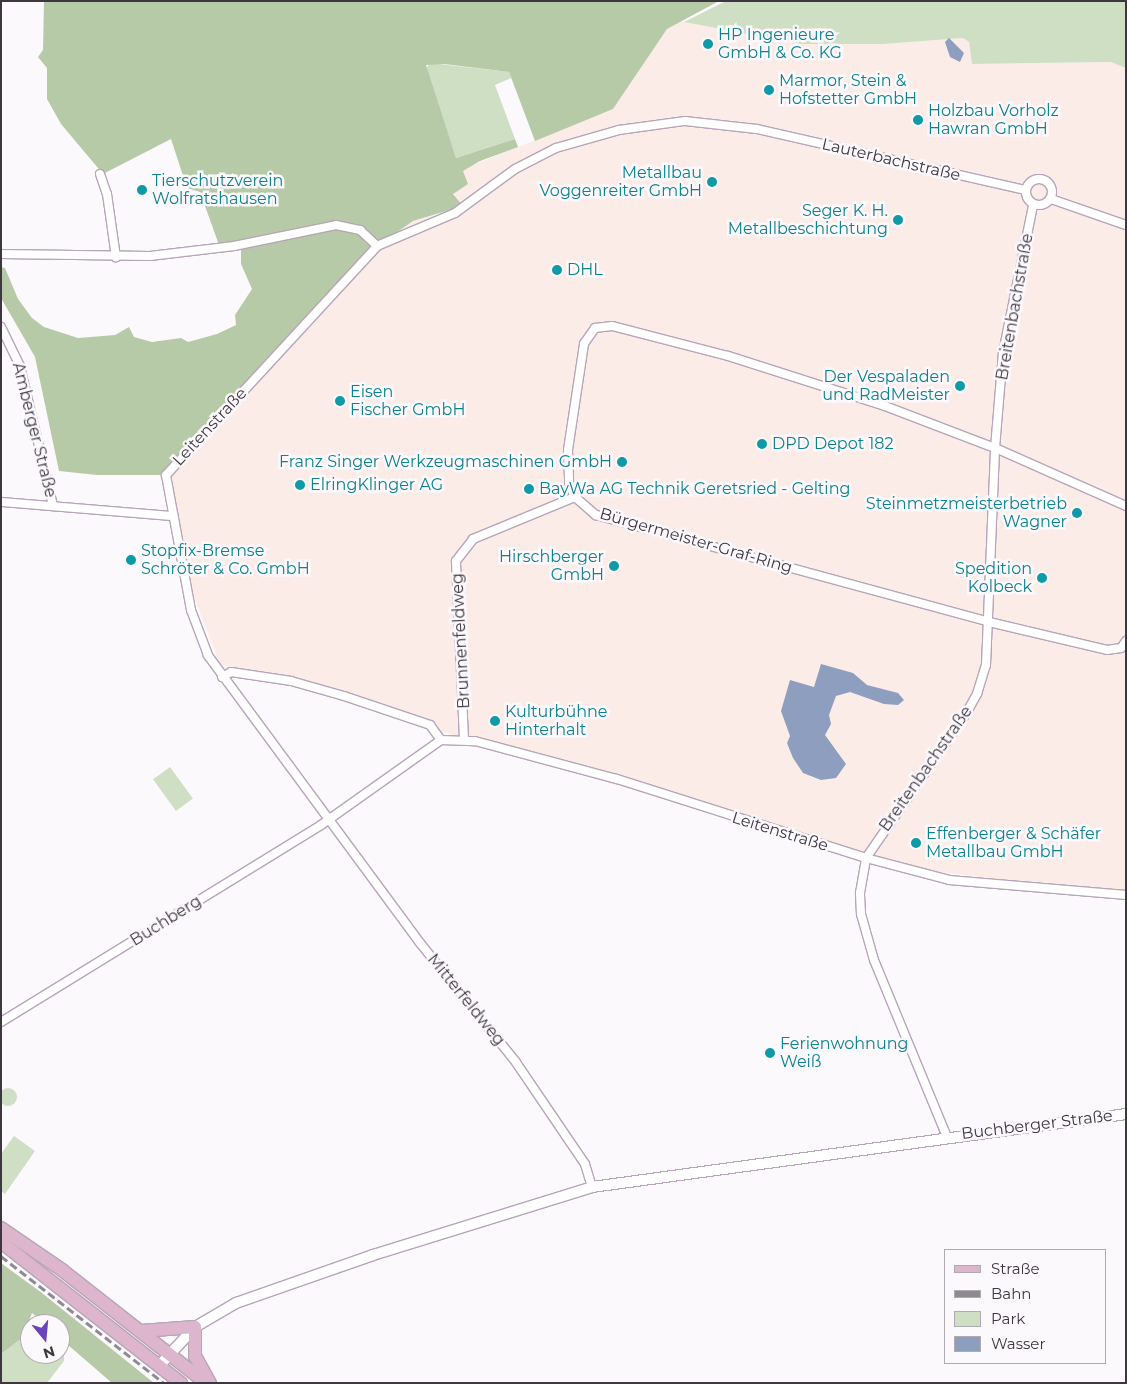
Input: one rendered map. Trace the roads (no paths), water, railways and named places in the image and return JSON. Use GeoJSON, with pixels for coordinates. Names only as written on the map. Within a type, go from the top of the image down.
{"type":"FeatureCollection","features":[{"type":"Feature","properties":{"kind":"main road"},"geometry":{"type":"LineString","coordinates":[[1,1228],[208,1383]]}},
{"type":"Feature","properties":{"kind":"main road"},"geometry":{"type":"LineString","coordinates":[[1,1242],[181,1383]]}},
{"type":"Feature","properties":{"kind":"main road"},"geometry":{"type":"LineString","coordinates":[[141,1331],[196,1327],[196,1356],[208,1383]]}},
{"type":"Feature","properties":{"kind":"street","name":"Leitenstraße"},"geometry":{"type":"LineString","coordinates":[[330,818],[208,656],[191,610],[166,475],[199,435],[346,283],[377,246],[455,213],[515,169],[556,148],[599,134],[671,122],[757,129]]}},
{"type":"Feature","properties":{"kind":"street","name":"Lauterbachstraße"},"geometry":{"type":"LineString","coordinates":[[757,129],[1025,190]]}},
{"type":"Feature","properties":{"kind":"street"},"geometry":{"type":"LineString","coordinates":[[100,174],[107,194],[116,257]]}},
{"type":"Feature","properties":{"kind":"street"},"geometry":{"type":"LineString","coordinates":[[1032,180],[1045,180],[1051,186],[1051,199],[1045,204],[1033,205],[1027,199],[1025,190],[1032,180]]}},
{"type":"Feature","properties":{"kind":"street"},"geometry":{"type":"LineString","coordinates":[[1051,199],[1126,225]]}},
{"type":"Feature","properties":{"kind":"street","name":"Breitenbachstraße"},"geometry":{"type":"LineString","coordinates":[[947,1137],[874,960],[864,928],[860,893],[866,858],[977,694],[986,664],[995,448],[1003,353],[1033,205]]}},
{"type":"Feature","properties":{"kind":"street"},"geometry":{"type":"LineString","coordinates":[[1,254],[116,257],[168,255],[234,246],[336,225],[360,230],[377,246]]}},
{"type":"Feature","properties":{"kind":"street"},"geometry":{"type":"LineString","coordinates":[[575,497],[569,483],[568,450],[584,344],[595,328],[612,326],[728,356],[885,406],[995,448],[1126,506]]}},
{"type":"Feature","properties":{"kind":"street","name":"Amberger Straße"},"geometry":{"type":"LineString","coordinates":[[1,327],[20,366],[53,506]]}},
{"type":"Feature","properties":{"kind":"street","name":"Bürgermeister-Graf-Ring"},"geometry":{"type":"LineString","coordinates":[[575,497],[596,515],[989,622],[1107,650],[1121,648],[1126,642]]}},
{"type":"Feature","properties":{"kind":"street","name":"Brunnenfeldweg"},"geometry":{"type":"LineString","coordinates":[[464,739],[456,561],[473,539],[575,497]]}},
{"type":"Feature","properties":{"kind":"street"},"geometry":{"type":"LineString","coordinates":[[1,502],[173,516]]}},
{"type":"Feature","properties":{"kind":"street"},"geometry":{"type":"LineString","coordinates":[[222,677],[231,672],[291,682],[344,696],[430,725],[440,740],[330,818]]}},
{"type":"Feature","properties":{"kind":"street","name":"Leitenstraße"},"geometry":{"type":"LineString","coordinates":[[440,740],[464,739],[616,780],[866,858],[949,880],[1126,895]]}},
{"type":"Feature","properties":{"kind":"street","name":"Buchberg"},"geometry":{"type":"LineString","coordinates":[[1,1022],[330,818]]}},
{"type":"Feature","properties":{"kind":"street","name":"Mitterfeldweg"},"geometry":{"type":"LineString","coordinates":[[330,818],[420,943],[515,1061],[585,1164],[592,1187]]}},
{"type":"Feature","properties":{"kind":"street","name":"Buchberger Straße"},"geometry":{"type":"LineString","coordinates":[[159,1366],[196,1327],[236,1303],[382,1252],[592,1187],[1126,1114]]}},
{"type":"Feature","properties":{"kind":"water"},"geometry":{"type":"Polygon","coordinates":[[[949,38],[964,53],[960,62],[950,57],[945,42],[949,38]]]}},
{"type":"Feature","properties":{"kind":"water"},"geometry":{"type":"Polygon","coordinates":[[[821,664],[853,673],[867,685],[898,693],[904,700],[898,705],[884,704],[850,692],[836,696],[829,715],[831,724],[825,735],[846,764],[836,778],[821,780],[803,773],[793,758],[787,743],[790,736],[781,711],[790,680],[814,687],[821,664]]]}},
{"type":"Feature","properties":{"kind":"railway"},"geometry":{"type":"LineString","coordinates":[[1,1256],[164,1383]]}},
{"type":"Feature","properties":{"kind":"place","name":"HP Ingenieure GmbH & Co. KG"},"geometry":{"type":"Point","coordinates":[708,44]}},
{"type":"Feature","properties":{"kind":"place","name":"Marmor, Stein & Hofstetter GmbH"},"geometry":{"type":"Point","coordinates":[769,90]}},
{"type":"Feature","properties":{"kind":"place","name":"Holzbau Vorholz Hawran GmbH"},"geometry":{"type":"Point","coordinates":[918,120]}},
{"type":"Feature","properties":{"kind":"place","name":"Metallbau Voggenreiter GmbH"},"geometry":{"type":"Point","coordinates":[712,182]}},
{"type":"Feature","properties":{"kind":"place","name":"Tierschutzverein Wolfratshausen"},"geometry":{"type":"Point","coordinates":[142,190]}},
{"type":"Feature","properties":{"kind":"place","name":"Seger K. H. Metallbeschichtung"},"geometry":{"type":"Point","coordinates":[898,220]}},
{"type":"Feature","properties":{"kind":"place","name":"DHL"},"geometry":{"type":"Point","coordinates":[557,270]}},
{"type":"Feature","properties":{"kind":"place","name":"Der Vespaladen und RadMeister"},"geometry":{"type":"Point","coordinates":[960,386]}},
{"type":"Feature","properties":{"kind":"place","name":"Eisen Fischer GmbH"},"geometry":{"type":"Point","coordinates":[340,401]}},
{"type":"Feature","properties":{"kind":"place","name":"DPD Depot 182"},"geometry":{"type":"Point","coordinates":[762,444]}},
{"type":"Feature","properties":{"kind":"place","name":"Franz Singer Werkzeugmaschinen GmbH"},"geometry":{"type":"Point","coordinates":[622,462]}},
{"type":"Feature","properties":{"kind":"place","name":"ElringKlinger AG"},"geometry":{"type":"Point","coordinates":[300,485]}},
{"type":"Feature","properties":{"kind":"place","name":"BayWa AG Technik Geretsried - Gelting"},"geometry":{"type":"Point","coordinates":[529,489]}},
{"type":"Feature","properties":{"kind":"place","name":"Steinmetzmeisterbetrieb Wagner"},"geometry":{"type":"Point","coordinates":[1077,513]}},
{"type":"Feature","properties":{"kind":"place","name":"Stopfix-Bremse Schröter & Co. GmbH"},"geometry":{"type":"Point","coordinates":[131,560]}},
{"type":"Feature","properties":{"kind":"place","name":"Hirschberger GmbH"},"geometry":{"type":"Point","coordinates":[614,566]}},
{"type":"Feature","properties":{"kind":"place","name":"Spedition Kolbeck"},"geometry":{"type":"Point","coordinates":[1042,578]}},
{"type":"Feature","properties":{"kind":"place","name":"Kulturbühne Hinterhalt"},"geometry":{"type":"Point","coordinates":[495,721]}},
{"type":"Feature","properties":{"kind":"place","name":"Effenberger & Schäfer Metallbau GmbH"},"geometry":{"type":"Point","coordinates":[916,843]}},
{"type":"Feature","properties":{"kind":"place","name":"Ferienwohnung Weiß"},"geometry":{"type":"Point","coordinates":[770,1053]}}]}
